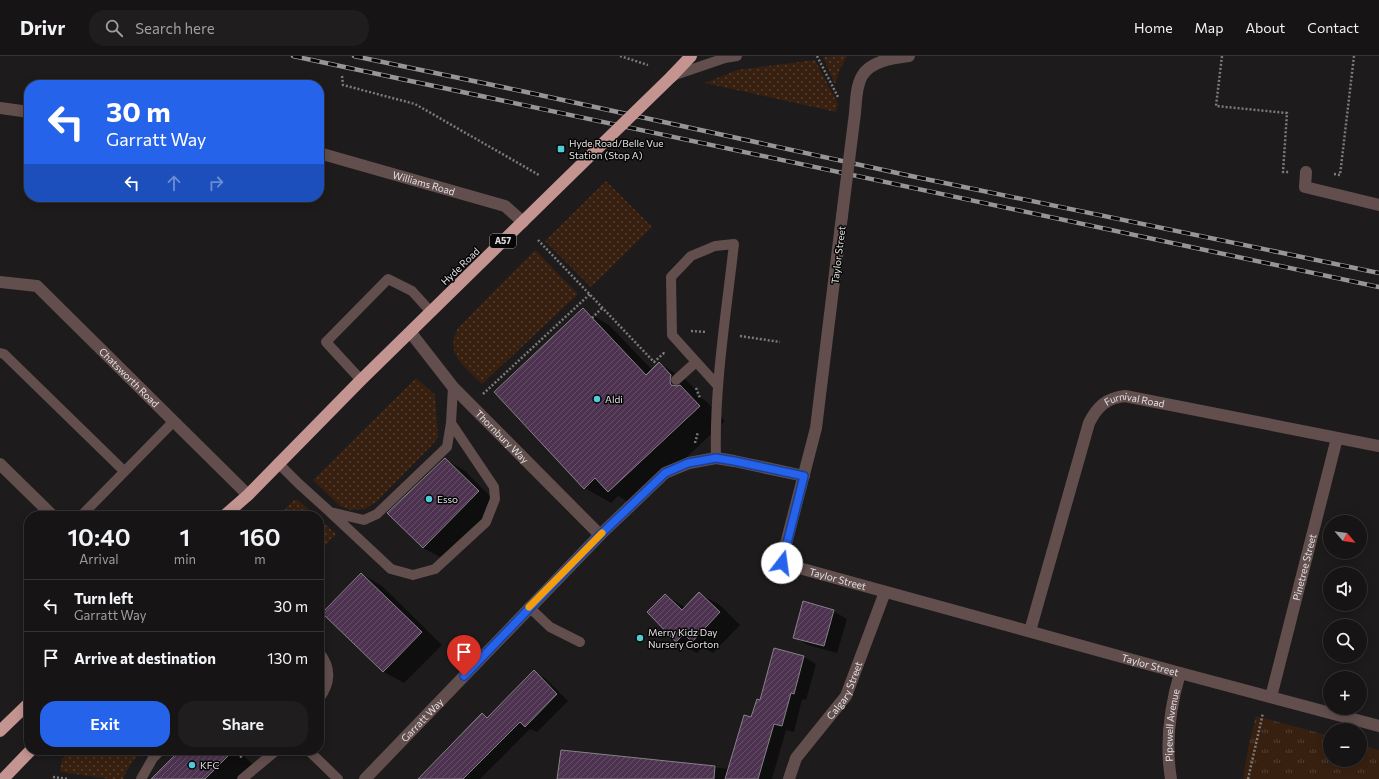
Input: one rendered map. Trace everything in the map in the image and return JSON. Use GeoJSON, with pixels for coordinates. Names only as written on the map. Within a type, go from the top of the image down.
{"type":"FeatureCollection","features":[{"type":"Feature","properties":{"kind":"highway","name":"Hyde Road"},"geometry":{"type":"LineString","coordinates":[[235,511],[278,463],[361,380],[691,56]]}},
{"type":"Feature","properties":{"kind":"highway","name":"Hyde Road"},"geometry":{"type":"LineString","coordinates":[[230,511],[248,495]]}},
{"type":"Feature","properties":{"kind":"highway"},"geometry":{"type":"LineString","coordinates":[[0,731],[24,708]]}},
{"type":"Feature","properties":{"kind":"highway"},"geometry":{"type":"LineString","coordinates":[[3,779],[26,755]]}},
{"type":"Feature","properties":{"kind":"street","name":"Taylor Street"},"geometry":{"type":"LineString","coordinates":[[909,56],[892,59],[872,66],[866,70],[861,77],[858,86],[816,428],[782,563],[1180,673],[1379,726]]}},
{"type":"Feature","properties":{"kind":"street"},"geometry":{"type":"LineString","coordinates":[[0,108],[24,111]]}},
{"type":"Feature","properties":{"kind":"street","name":"Williams Road"},"geometry":{"type":"LineString","coordinates":[[324,154],[505,206],[523,222]]}},
{"type":"Feature","properties":{"kind":"street"},"geometry":{"type":"LineString","coordinates":[[1306,172],[1305,187],[1379,205]]}},
{"type":"Feature","properties":{"kind":"street","name":"Chatsworth Road"},"geometry":{"type":"LineString","coordinates":[[0,282],[37,286],[248,495]]}},
{"type":"Feature","properties":{"kind":"street","name":"Thornbury Way"},"geometry":{"type":"LineString","coordinates":[[410,333],[454,387],[600,535]]}},
{"type":"Feature","properties":{"kind":"street","name":"Furnival Road"},"geometry":{"type":"LineString","coordinates":[[1030,631],[1089,423],[1094,412],[1114,397],[1125,396],[1379,446]]}},
{"type":"Feature","properties":{"kind":"street","name":"Pinetree Street"},"geometry":{"type":"LineString","coordinates":[[1269,696],[1337,438]]}},
{"type":"Feature","properties":{"kind":"street","name":"Garratt Way"},"geometry":{"type":"LineString","coordinates":[[364,779],[600,535],[665,473],[688,463],[716,458],[804,476]]}},
{"type":"Feature","properties":{"kind":"street"},"geometry":{"type":"LineString","coordinates":[[0,464],[48,511]]}},
{"type":"Feature","properties":{"kind":"street","name":"Calgary Street"},"geometry":{"type":"LineString","coordinates":[[789,779],[796,758],[846,696],[885,592]]}},
{"type":"Feature","properties":{"kind":"street","name":"Pipewell Avenue"},"geometry":{"type":"LineString","coordinates":[[1172,779],[1168,762],[1168,739],[1174,698],[1180,673]]}},
{"type":"Feature","properties":{"kind":"lane"},"geometry":{"type":"LineString","coordinates":[[672,76],[725,58],[737,56]]}},
{"type":"Feature","properties":{"kind":"lane"},"geometry":{"type":"LineString","coordinates":[[716,458],[718,386],[734,244],[715,246],[692,256],[672,277],[672,336],[718,386]]}},
{"type":"Feature","properties":{"kind":"lane"},"geometry":{"type":"LineString","coordinates":[[361,380],[326,342],[388,279],[412,291],[431,312]]}},
{"type":"Feature","properties":{"kind":"lane"},"geometry":{"type":"LineString","coordinates":[[0,353],[4,354],[124,471]]}},
{"type":"Feature","properties":{"kind":"lane"},"geometry":{"type":"LineString","coordinates":[[676,380],[696,362]]}},
{"type":"Feature","properties":{"kind":"lane"},"geometry":{"type":"LineString","coordinates":[[330,512],[364,520],[378,514],[447,447],[452,423],[454,387]]}},
{"type":"Feature","properties":{"kind":"lane"},"geometry":{"type":"LineString","coordinates":[[86,511],[173,422]]}},
{"type":"Feature","properties":{"kind":"lane"},"geometry":{"type":"LineString","coordinates":[[278,463],[391,569],[413,575],[436,570],[486,522],[494,499],[494,487],[452,423]]}},
{"type":"Feature","properties":{"kind":"lane"},"geometry":{"type":"LineString","coordinates":[[530,607],[550,628],[580,642]]}},
{"type":"Feature","properties":{"kind":"lane"},"geometry":{"type":"LineString","coordinates":[[324,661],[329,679],[324,691]]}},
{"type":"Feature","properties":{"kind":"lane"},"geometry":{"type":"LineString","coordinates":[[141,779],[156,755]]}},
{"type":"Feature","properties":{"kind":"lane"},"geometry":{"type":"LineString","coordinates":[[242,779],[271,755]]}},
{"type":"Feature","properties":{"kind":"lane"},"geometry":{"type":"LineString","coordinates":[[313,755],[338,779]]}},
{"type":"Feature","properties":{"kind":"path"},"geometry":{"type":"LineString","coordinates":[[620,56],[648,65]]}},
{"type":"Feature","properties":{"kind":"path"},"geometry":{"type":"LineString","coordinates":[[817,56],[841,103]]}},
{"type":"Feature","properties":{"kind":"path"},"geometry":{"type":"LineString","coordinates":[[1222,56],[1216,106],[1287,113],[1282,172],[1306,172],[1340,175],[1354,56]]}},
{"type":"Feature","properties":{"kind":"path"},"geometry":{"type":"LineString","coordinates":[[342,76],[343,85],[414,104],[539,175]]}},
{"type":"Feature","properties":{"kind":"path"},"geometry":{"type":"LineString","coordinates":[[538,240],[654,362],[664,353],[668,358]]}},
{"type":"Feature","properties":{"kind":"path"},"geometry":{"type":"LineString","coordinates":[[481,396],[590,294]]}},
{"type":"Feature","properties":{"kind":"path"},"geometry":{"type":"LineString","coordinates":[[592,318],[602,308]]}},
{"type":"Feature","properties":{"kind":"path"},"geometry":{"type":"LineString","coordinates":[[685,330],[707,332]]}},
{"type":"Feature","properties":{"kind":"path"},"geometry":{"type":"LineString","coordinates":[[735,335],[780,342]]}},
{"type":"Feature","properties":{"kind":"path"},"geometry":{"type":"LineString","coordinates":[[1248,779],[1255,745],[1269,696]]}},
{"type":"Feature","properties":{"kind":"path"},"geometry":{"type":"LineString","coordinates":[[53,777],[68,779]]}},
{"type":"Feature","properties":{"kind":"green space"},"geometry":{"type":"Polygon","coordinates":[[[847,56],[840,69],[835,85],[823,57],[847,56]]]}},
{"type":"Feature","properties":{"kind":"green space"},"geometry":{"type":"Polygon","coordinates":[[[815,60],[838,104],[836,112],[705,83],[737,70],[815,60]]]}},
{"type":"Feature","properties":{"kind":"green space"},"geometry":{"type":"Polygon","coordinates":[[[606,181],[652,227],[591,287],[545,241],[606,181]]]}},
{"type":"Feature","properties":{"kind":"green space"},"geometry":{"type":"Polygon","coordinates":[[[535,250],[578,294],[482,384],[458,359],[453,346],[454,337],[458,328],[535,250]]]}},
{"type":"Feature","properties":{"kind":"green space"},"geometry":{"type":"Polygon","coordinates":[[[416,378],[435,395],[438,437],[433,444],[377,501],[365,509],[351,510],[340,506],[313,480],[416,378]]]}},
{"type":"Feature","properties":{"kind":"green space"},"geometry":{"type":"Polygon","coordinates":[[[294,500],[298,500],[310,511],[283,511],[294,500]]]}},
{"type":"Feature","properties":{"kind":"green space"},"geometry":{"type":"Polygon","coordinates":[[[324,523],[336,534],[324,547],[324,523]]]}},
{"type":"Feature","properties":{"kind":"green space"},"geometry":{"type":"Polygon","coordinates":[[[1256,716],[1323,734],[1323,767],[1367,767],[1367,746],[1379,750],[1379,779],[1243,779],[1248,748],[1256,716]]]}},
{"type":"Feature","properties":{"kind":"green space"},"geometry":{"type":"Polygon","coordinates":[[[66,755],[139,755],[132,763],[123,779],[111,779],[60,772],[62,759],[66,755]]]}},
{"type":"Feature","properties":{"kind":"building","name":"Aldi"},"geometry":{"type":"Polygon","coordinates":[[[583,308],[646,375],[659,362],[671,375],[671,385],[680,385],[700,406],[608,492],[595,478],[584,489],[494,392],[583,308]]]}},
{"type":"Feature","properties":{"kind":"building","name":"Esso"},"geometry":{"type":"Polygon","coordinates":[[[445,458],[479,491],[423,548],[387,513],[445,458]]]}},
{"type":"Feature","properties":{"kind":"building"},"geometry":{"type":"Polygon","coordinates":[[[361,573],[422,632],[383,672],[324,615],[324,611],[361,573]]]}},
{"type":"Feature","properties":{"kind":"building"},"geometry":{"type":"Polygon","coordinates":[[[699,592],[720,612],[692,642],[684,634],[676,642],[647,612],[665,594],[682,610],[699,592]]]}},
{"type":"Feature","properties":{"kind":"building"},"geometry":{"type":"Polygon","coordinates":[[[803,601],[834,610],[824,646],[793,638],[803,601]]]}},
{"type":"Feature","properties":{"kind":"building"},"geometry":{"type":"Polygon","coordinates":[[[774,648],[804,656],[794,694],[791,693],[782,726],[774,724],[758,779],[725,779],[744,715],[751,717],[757,699],[760,700],[774,648]]]}},
{"type":"Feature","properties":{"kind":"building"},"geometry":{"type":"Polygon","coordinates":[[[534,670],[557,694],[525,727],[520,722],[463,779],[418,779],[482,713],[487,718],[534,670]]]}},
{"type":"Feature","properties":{"kind":"building"},"geometry":{"type":"Polygon","coordinates":[[[561,750],[715,766],[714,779],[557,779],[561,750]]]}},
{"type":"Feature","properties":{"kind":"building","name":"KFC"},"geometry":{"type":"Polygon","coordinates":[[[175,755],[229,755],[205,779],[151,779],[175,755]]]}},
{"type":"Feature","properties":{"kind":"railway"},"geometry":{"type":"LineString","coordinates":[[293,56],[1379,287]]}},
{"type":"Feature","properties":{"kind":"railway"},"geometry":{"type":"LineString","coordinates":[[354,56],[911,176],[1379,273]]}},
{"type":"Feature","properties":{"kind":"slow traffic"},"geometry":{"type":"LineString","coordinates":[[529,607],[602,533]]}},
{"type":"Feature","properties":{"kind":"place","name":"Hyde Road/Belle Vue Station (Stop A)"},"geometry":{"type":"Point","coordinates":[561,149]}},
{"type":"Feature","properties":{"kind":"place","name":"Aldi"},"geometry":{"type":"Point","coordinates":[597,399]}},
{"type":"Feature","properties":{"kind":"place","name":"Esso"},"geometry":{"type":"Point","coordinates":[429,499]}},
{"type":"Feature","properties":{"kind":"place","name":"Merry Kidz Day Nursery Gorton"},"geometry":{"type":"Point","coordinates":[640,638]}},
{"type":"Feature","properties":{"kind":"place","name":"KFC"},"geometry":{"type":"Point","coordinates":[192,765]}},
{"type":"Feature","properties":{"kind":"route"},"geometry":{"type":"LineString","coordinates":[[464,676],[600,535],[665,473],[688,463],[716,458],[804,476],[782,563]]}}]}
